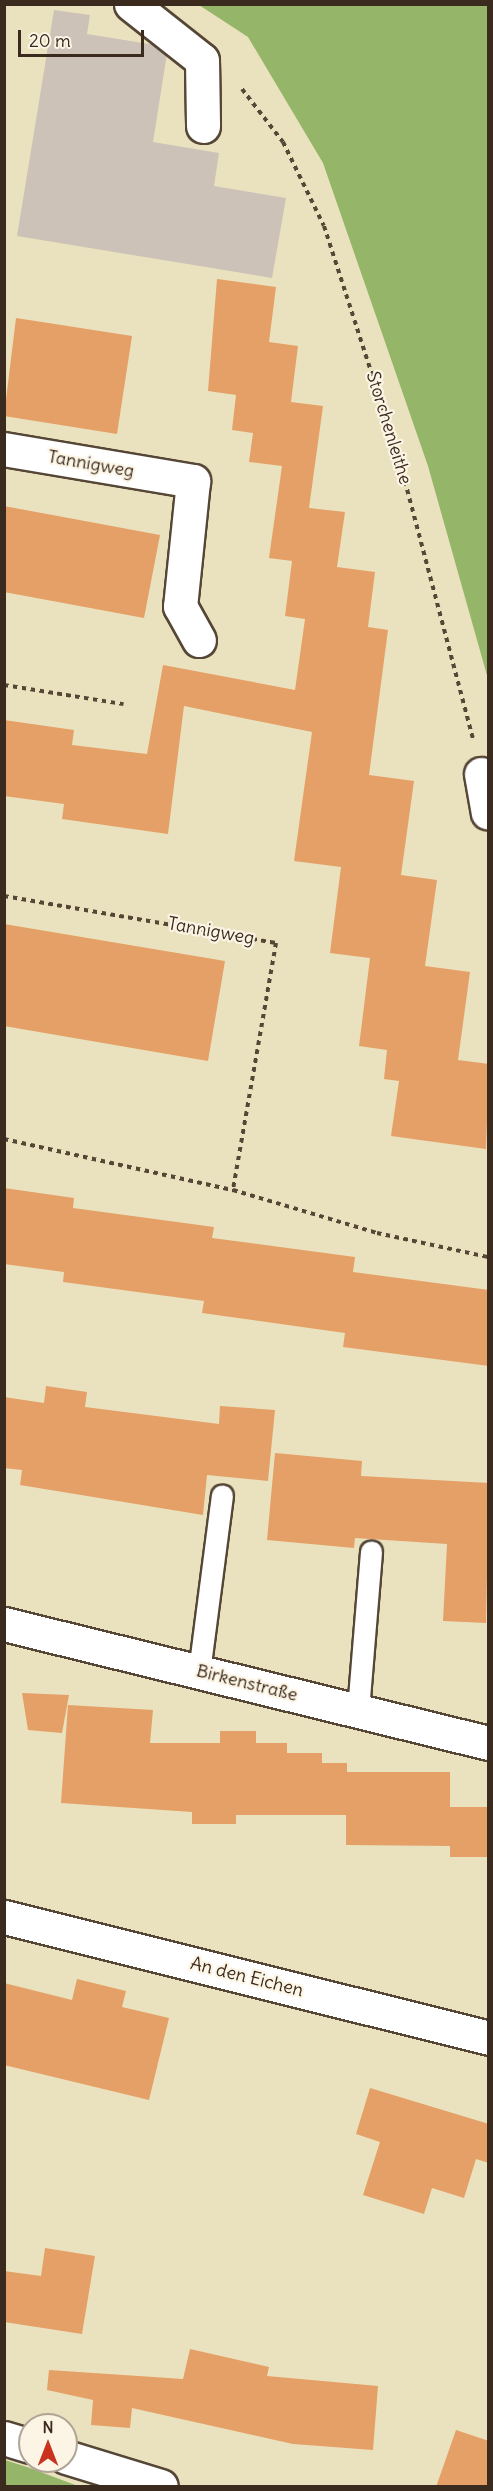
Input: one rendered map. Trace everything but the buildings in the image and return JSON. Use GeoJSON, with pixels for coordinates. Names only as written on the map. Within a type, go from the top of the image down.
{"type":"FeatureCollection","features":[{"type":"Feature","properties":{"kind":"street"},"geometry":{"type":"LineString","coordinates":[[131,4],[202,60],[203,126]]}},
{"type":"Feature","properties":{"kind":"street","name":"Tannigweg"},"geometry":{"type":"LineString","coordinates":[[4,449],[193,481],[180,606],[199,640]]}},
{"type":"Feature","properties":{"kind":"street"},"geometry":{"type":"LineString","coordinates":[[480,774],[489,812]]}},
{"type":"Feature","properties":{"kind":"street","name":"Birkenstraße"},"geometry":{"type":"LineString","coordinates":[[4,1624],[489,1743]]}},
{"type":"Feature","properties":{"kind":"street","name":"An den Eichen"},"geometry":{"type":"LineString","coordinates":[[4,1917],[489,2038]]}},
{"type":"Feature","properties":{"kind":"street"},"geometry":{"type":"LineString","coordinates":[[78,2461],[161,2487]]}},
{"type":"Feature","properties":{"kind":"lane"},"geometry":{"type":"LineString","coordinates":[[199,1672],[222,1495]]}},
{"type":"Feature","properties":{"kind":"lane"},"geometry":{"type":"LineString","coordinates":[[358,1710],[371,1552]]}},
{"type":"Feature","properties":{"kind":"path","name":"Storchenleithe"},"geometry":{"type":"LineString","coordinates":[[243,90],[283,142],[324,226],[398,455],[470,723]]}},
{"type":"Feature","properties":{"kind":"path"},"geometry":{"type":"LineString","coordinates":[[4,685],[123,704]]}},
{"type":"Feature","properties":{"kind":"path","name":"Tannigweg"},"geometry":{"type":"LineString","coordinates":[[4,896],[276,943],[233,1190]]}},
{"type":"Feature","properties":{"kind":"path"},"geometry":{"type":"LineString","coordinates":[[4,1139],[233,1190],[377,1233],[489,1257]]}},
{"type":"Feature","properties":{"kind":"shaded area"},"geometry":{"type":"Polygon","coordinates":[[[54,10],[90,15],[87,34],[168,47],[153,142],[219,153],[214,186],[286,198],[272,278],[17,236],[54,10]]]}},
{"type":"Feature","properties":{"kind":"green space"},"geometry":{"type":"Polygon","coordinates":[[[199,5],[488,5],[488,679],[428,466],[323,163],[248,37],[199,5]]]}},
{"type":"Feature","properties":{"kind":"green space"},"geometry":{"type":"Polygon","coordinates":[[[5,2460],[18,2464],[18,2473],[43,2473],[78,2486],[5,2486],[5,2460]]]}}]}
